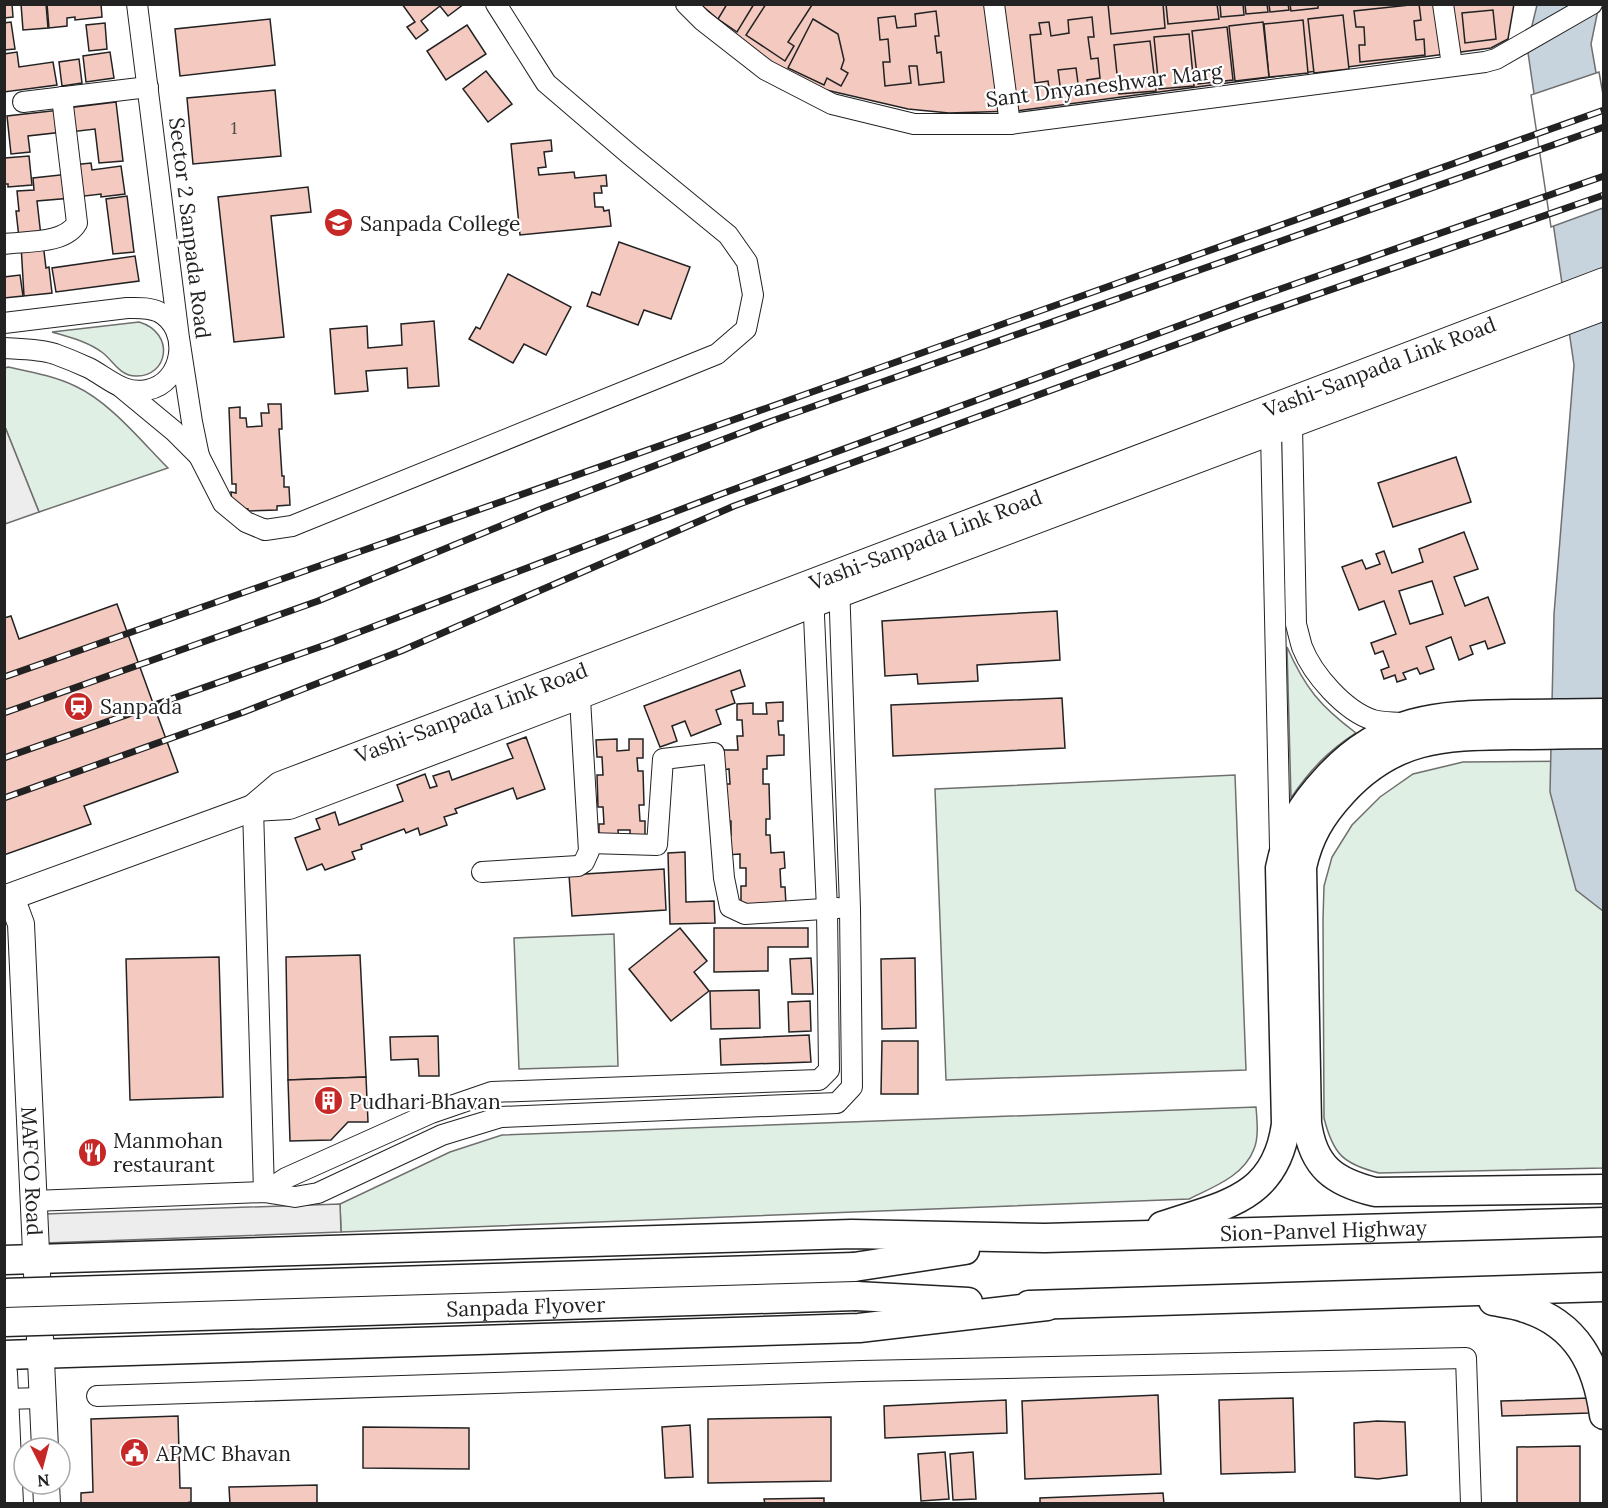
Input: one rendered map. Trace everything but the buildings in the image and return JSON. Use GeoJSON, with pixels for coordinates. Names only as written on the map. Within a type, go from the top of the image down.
{"type":"FeatureCollection","features":[{"type":"Feature","properties":{"kind":"highway"},"geometry":{"type":"LineString","coordinates":[[1604,713],[1528,724],[1466,725],[1439,717],[1408,724],[1385,733],[1365,744],[1338,766],[1293,822],[1285,844],[1291,868],[1307,1123],[1309,1139],[1320,1163],[1341,1182],[1375,1192],[1604,1189]]}},
{"type":"Feature","properties":{"kind":"highway"},"geometry":{"type":"LineString","coordinates":[[1528,724],[1604,734]]}},
{"type":"Feature","properties":{"kind":"highway"},"geometry":{"type":"LineString","coordinates":[[1137,1235],[1245,1195],[1270,1172],[1278,1159],[1286,1124],[1291,868],[1325,813],[1353,781],[1377,762],[1414,744],[1442,738],[1466,725]]}},
{"type":"Feature","properties":{"kind":"highway","name":"Sion-Panvel Highway"},"geometry":{"type":"LineString","coordinates":[[1045,1238],[1604,1222]]}},
{"type":"Feature","properties":{"kind":"highway"},"geometry":{"type":"LineString","coordinates":[[4,1260],[852,1234],[1045,1238]]}},
{"type":"Feature","properties":{"kind":"highway","name":"Sanpada Flyover"},"geometry":{"type":"LineString","coordinates":[[4,1293],[854,1267],[1045,1238]]}},
{"type":"Feature","properties":{"kind":"highway"},"geometry":{"type":"LineString","coordinates":[[185,1255],[188,1349]]}},
{"type":"Feature","properties":{"kind":"highway"},"geometry":{"type":"LineString","coordinates":[[4,1355],[859,1328],[1047,1306],[1604,1287]]}},
{"type":"Feature","properties":{"kind":"highway"},"geometry":{"type":"LineString","coordinates":[[1453,1292],[1526,1308],[1554,1321],[1573,1337],[1586,1354],[1596,1376],[1604,1415]]}},
{"type":"Feature","properties":{"kind":"highway","name":"Sanpada Flyover"},"geometry":{"type":"LineString","coordinates":[[4,1322],[856,1296],[1047,1306]]}},
{"type":"Feature","properties":{"kind":"main road","name":"Vashi-Sanpada Link Road"},"geometry":{"type":"LineString","coordinates":[[8,898],[253,808],[289,806],[580,683],[1522,325],[1604,281]]}},
{"type":"Feature","properties":{"kind":"main road","name":"Vashi-Sanpada Link Road"},"geometry":{"type":"LineString","coordinates":[[1522,325],[1604,307]]}},
{"type":"Feature","properties":{"kind":"main road","name":"MAFCO Road"},"geometry":{"type":"LineString","coordinates":[[8,898],[21,924],[44,1436]]}},
{"type":"Feature","properties":{"kind":"main road"},"geometry":{"type":"LineString","coordinates":[[4,1373],[8,1498]]}},
{"type":"Feature","properties":{"kind":"street","name":"Sector 2 Sanpada Road"},"geometry":{"type":"LineString","coordinates":[[137,4],[179,338],[199,456]]}},
{"type":"Feature","properties":{"kind":"street"},"geometry":{"type":"LineString","coordinates":[[4,348],[51,353],[88,368],[122,388],[174,431],[199,456],[223,503],[246,522],[265,530],[292,526],[717,354],[746,328],[753,295],[747,262],[728,235],[546,82],[496,4]]}},
{"type":"Feature","properties":{"kind":"street","name":"Sant Dnyaneshwar Marg"},"geometry":{"type":"LineString","coordinates":[[686,4],[706,12],[766,70],[832,104],[914,124],[1010,124],[1452,65],[1474,64],[1496,59],[1592,4]]}},
{"type":"Feature","properties":{"kind":"street"},"geometry":{"type":"LineString","coordinates":[[994,4],[1010,124]]}},
{"type":"Feature","properties":{"kind":"street"},"geometry":{"type":"LineString","coordinates":[[1443,4],[1452,65]]}},
{"type":"Feature","properties":{"kind":"street"},"geometry":{"type":"LineString","coordinates":[[23,102],[148,87]]}},
{"type":"Feature","properties":{"kind":"street"},"geometry":{"type":"LineString","coordinates":[[4,244],[64,235],[73,230],[77,223],[62,97]]}},
{"type":"Feature","properties":{"kind":"street"},"geometry":{"type":"LineString","coordinates":[[4,323],[144,308],[156,303],[164,295],[171,270]]}},
{"type":"Feature","properties":{"kind":"street"},"geometry":{"type":"LineString","coordinates":[[122,388],[135,391],[149,390],[161,385],[176,368],[179,338],[174,327],[158,311],[144,308]]}},
{"type":"Feature","properties":{"kind":"street"},"geometry":{"type":"LineString","coordinates":[[48,317],[39,327],[38,336],[41,343],[51,353]]}},
{"type":"Feature","properties":{"kind":"street"},"geometry":{"type":"LineString","coordinates":[[1278,417],[1296,624],[1302,647],[1313,668],[1329,688],[1353,709],[1373,720],[1408,724]]}},
{"type":"Feature","properties":{"kind":"street"},"geometry":{"type":"LineString","coordinates":[[1278,417],[1291,868]]}},
{"type":"Feature","properties":{"kind":"street"},"geometry":{"type":"LineString","coordinates":[[33,1201],[264,1192],[295,1197],[318,1193],[442,1135],[501,1117],[837,1103],[852,1087],[850,908],[839,584]]}},
{"type":"Feature","properties":{"kind":"street"},"geometry":{"type":"LineString","coordinates":[[264,1192],[286,1178],[431,1113],[492,1092],[819,1080],[829,1070],[827,909],[813,593]]}},
{"type":"Feature","properties":{"kind":"street"},"geometry":{"type":"LineString","coordinates":[[482,872],[578,866],[587,858],[590,851],[580,683]]}},
{"type":"Feature","properties":{"kind":"street"},"geometry":{"type":"LineString","coordinates":[[589,843],[657,844],[663,759],[714,753],[724,878],[730,907],[745,914],[850,908]]}},
{"type":"Feature","properties":{"kind":"street"},"geometry":{"type":"LineString","coordinates":[[253,808],[264,1192]]}},
{"type":"Feature","properties":{"kind":"street"},"geometry":{"type":"LineString","coordinates":[[97,1396],[850,1371],[1466,1358],[1471,1503]]}},
{"type":"Feature","properties":{"kind":"street"},"geometry":{"type":"LineString","coordinates":[[5,1399],[42,1398]]}},
{"type":"Feature","properties":{"kind":"green space"},"geometry":{"type":"Polygon","coordinates":[[[139,322],[159,335],[163,344],[163,354],[155,370],[136,376],[121,371],[103,353],[92,346],[52,332],[139,322]]]}},
{"type":"Feature","properties":{"kind":"green space"},"geometry":{"type":"Polygon","coordinates":[[[5,368],[59,380],[88,393],[113,412],[168,468],[39,512],[5,427],[5,368]]]}},
{"type":"Feature","properties":{"kind":"green space"},"geometry":{"type":"Polygon","coordinates":[[[1287,647],[1300,674],[1323,705],[1356,733],[1320,762],[1291,798],[1287,647]]]}},
{"type":"Feature","properties":{"kind":"green space"},"geometry":{"type":"Polygon","coordinates":[[[1603,761],[1603,1168],[1379,1173],[1356,1166],[1341,1156],[1336,1149],[1324,1118],[1324,886],[1332,857],[1352,825],[1380,797],[1413,774],[1463,762],[1603,761]]]}},
{"type":"Feature","properties":{"kind":"green space"},"geometry":{"type":"Polygon","coordinates":[[[1235,775],[1246,1070],[946,1080],[935,789],[1235,775]]]}},
{"type":"Feature","properties":{"kind":"green space"},"geometry":{"type":"Polygon","coordinates":[[[614,934],[618,1066],[519,1069],[514,938],[614,934]]]}},
{"type":"Feature","properties":{"kind":"green space"},"geometry":{"type":"Polygon","coordinates":[[[1256,1107],[1257,1139],[1243,1167],[1227,1180],[1189,1199],[341,1232],[340,1204],[450,1152],[502,1135],[1256,1107]]]}},
{"type":"Feature","properties":{"kind":"shaded area"},"geometry":{"type":"Polygon","coordinates":[[[1537,5],[1599,5],[1591,44],[1604,118],[1603,911],[1576,890],[1550,792],[1554,614],[1574,365],[1527,46],[1537,5]]]}},
{"type":"Feature","properties":{"kind":"shaded area"},"geometry":{"type":"Polygon","coordinates":[[[5,427],[39,512],[4,524],[5,427]]]}},
{"type":"Feature","properties":{"kind":"shaded area"},"geometry":{"type":"Polygon","coordinates":[[[340,1204],[341,1232],[45,1243],[44,1214],[340,1204]]]}},
{"type":"Feature","properties":{"kind":"pier"},"geometry":{"type":"Polygon","coordinates":[[[1599,72],[1604,100],[1603,208],[1551,227],[1531,95],[1599,72]]]}},
{"type":"Feature","properties":{"kind":"railway"},"geometry":{"type":"LineString","coordinates":[[4,677],[1604,110]]}},
{"type":"Feature","properties":{"kind":"railway"},"geometry":{"type":"LineString","coordinates":[[4,713],[318,601],[544,508],[772,421],[1604,127]]}},
{"type":"Feature","properties":{"kind":"railway"},"geometry":{"type":"LineString","coordinates":[[4,758],[328,644],[724,493],[1249,300],[1604,176]]}},
{"type":"Feature","properties":{"kind":"railway"},"geometry":{"type":"LineString","coordinates":[[4,798],[244,712],[401,651],[734,506],[1249,318],[1604,195]]}},
{"type":"Feature","properties":{"kind":"place","name":"Sanpada College"},"geometry":{"type":"Point","coordinates":[339,223]}},
{"type":"Feature","properties":{"kind":"place","name":"Sanpada"},"geometry":{"type":"Point","coordinates":[79,706]}},
{"type":"Feature","properties":{"kind":"place","name":"Pudhari Bhavan"},"geometry":{"type":"Point","coordinates":[328,1101]}},
{"type":"Feature","properties":{"kind":"place","name":"Manmohan restaurant"},"geometry":{"type":"Point","coordinates":[92,1152]}},
{"type":"Feature","properties":{"kind":"place","name":"APMC Bhavan"},"geometry":{"type":"Point","coordinates":[135,1453]}}]}
